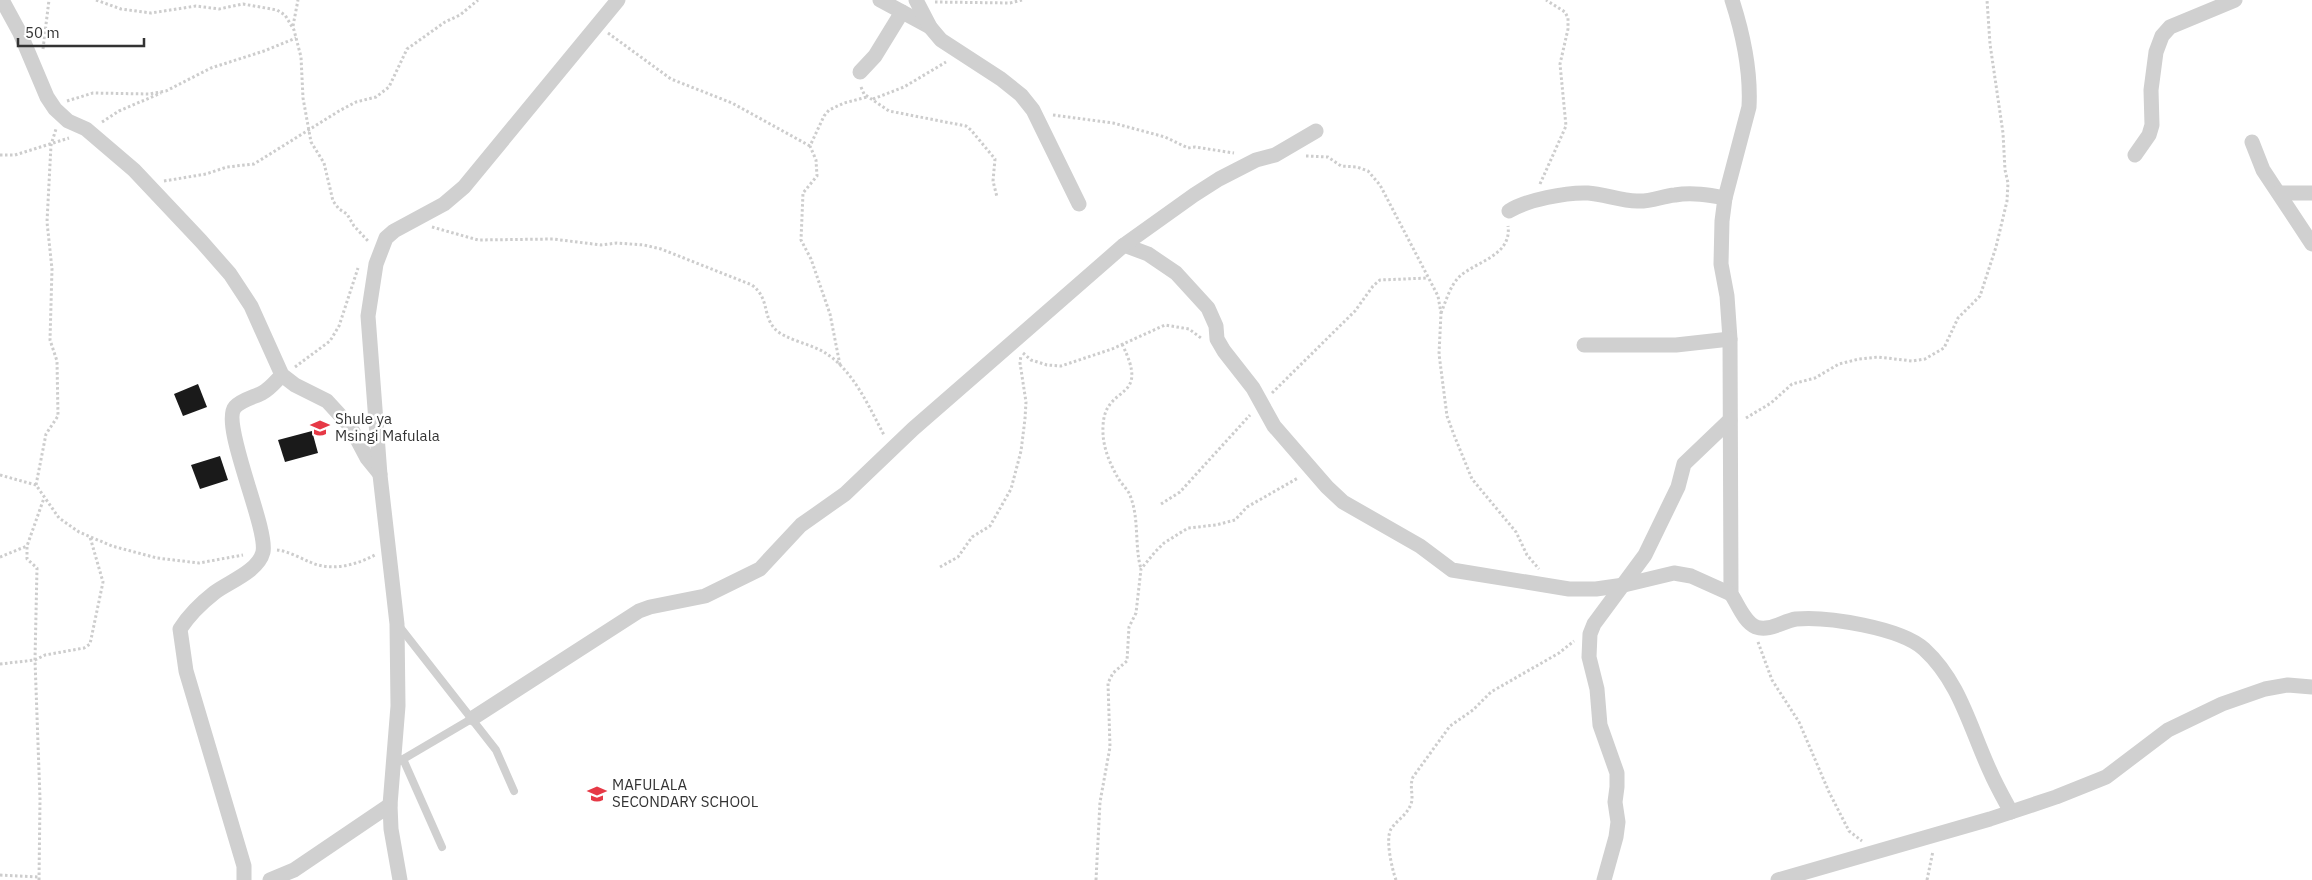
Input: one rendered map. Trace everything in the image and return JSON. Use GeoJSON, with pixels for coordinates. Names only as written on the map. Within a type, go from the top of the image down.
{"type":"FeatureCollection","features":[{"type":"Feature","properties":{"kind":"street"},"geometry":{"type":"LineString","coordinates":[[2,0],[20,34],[47,97],[57,110],[68,121],[86,129],[134,170],[230,274],[251,306],[282,375],[295,385],[327,401],[350,426],[367,458],[380,474]]}},
{"type":"Feature","properties":{"kind":"street"},"geometry":{"type":"LineString","coordinates":[[400,880],[390,829],[390,805],[398,762],[397,624],[380,474],[368,316],[376,264],[386,238],[394,231],[444,204],[464,188],[618,0]]}},
{"type":"Feature","properties":{"kind":"street"},"geometry":{"type":"LineString","coordinates":[[880,0],[930,27]]}},
{"type":"Feature","properties":{"kind":"street"},"geometry":{"type":"LineString","coordinates":[[1732,0],[1743,42],[1749,107],[1722,221],[1721,264],[1727,296],[1730,339],[1731,594],[1750,624],[1758,628],[1769,628],[1794,619],[1822,618],[1869,627],[1904,637],[1922,647],[1948,674],[1961,700],[1990,772],[2011,812]]}},
{"type":"Feature","properties":{"kind":"street"},"geometry":{"type":"LineString","coordinates":[[2135,155],[2149,135],[2152,125],[2151,90],[2156,52],[2162,36],[2170,27],[2235,0]]}},
{"type":"Feature","properties":{"kind":"street"},"geometry":{"type":"LineString","coordinates":[[917,1],[930,27],[941,40],[1001,79],[1021,95],[1033,110],[1079,204]]}},
{"type":"Feature","properties":{"kind":"street"},"geometry":{"type":"LineString","coordinates":[[860,72],[875,56],[902,12]]}},
{"type":"Feature","properties":{"kind":"street"},"geometry":{"type":"LineString","coordinates":[[473,718],[639,611],[704,596],[760,569],[801,525],[845,494],[892,449],[1020,345],[1095,268],[1124,245],[1194,195],[1256,160],[1275,155],[1316,131]]}},
{"type":"Feature","properties":{"kind":"street"},"geometry":{"type":"LineString","coordinates":[[2252,142],[2263,170],[2312,244]]}},
{"type":"Feature","properties":{"kind":"street"},"geometry":{"type":"LineString","coordinates":[[1509,211],[1531,202],[1587,193],[1637,201],[1650,201],[1679,194],[1699,194],[1726,198]]}},
{"type":"Feature","properties":{"kind":"street"},"geometry":{"type":"LineString","coordinates":[[2279,193],[2312,193]]}},
{"type":"Feature","properties":{"kind":"street"},"geometry":{"type":"LineString","coordinates":[[1124,245],[1148,254],[1176,273],[1212,314],[1220,344],[1262,403],[1274,426],[1343,502],[1420,546],[1452,570],[1556,586],[1596,589],[1674,574],[1691,576],[1731,594]]}},
{"type":"Feature","properties":{"kind":"street"},"geometry":{"type":"LineString","coordinates":[[1584,346],[1676,345],[1730,339]]}},
{"type":"Feature","properties":{"kind":"street"},"geometry":{"type":"LineString","coordinates":[[244,880],[244,866],[186,671],[180,629],[189,614],[214,593],[256,565],[263,552],[261,534],[238,453],[232,414],[236,406],[264,392],[282,375]]}},
{"type":"Feature","properties":{"kind":"street"},"geometry":{"type":"LineString","coordinates":[[1604,880],[1616,837],[1617,773],[1600,725],[1589,643],[1594,624],[1645,555],[1678,488],[1684,464],[1730,424]]}},
{"type":"Feature","properties":{"kind":"street"},"geometry":{"type":"LineString","coordinates":[[1778,880],[2056,798],[2100,780],[2168,730],[2222,704],[2265,689],[2288,685],[2312,687]]}},
{"type":"Feature","properties":{"kind":"street"},"geometry":{"type":"LineString","coordinates":[[270,880],[294,870],[390,805]]}},
{"type":"Feature","properties":{"kind":"lane"},"geometry":{"type":"LineString","coordinates":[[397,624],[473,718],[496,750],[514,791]]}},
{"type":"Feature","properties":{"kind":"lane"},"geometry":{"type":"LineString","coordinates":[[442,847],[398,762],[473,718]]}},
{"type":"Feature","properties":{"kind":"path"},"geometry":{"type":"LineString","coordinates":[[39,75],[49,0]]}},
{"type":"Feature","properties":{"kind":"path"},"geometry":{"type":"LineString","coordinates":[[96,0],[121,9],[151,13],[196,6],[219,9],[243,4],[277,10],[285,15],[292,27],[301,57],[303,98],[311,142],[324,163],[333,201],[339,209],[347,214],[354,226],[369,242]]}},
{"type":"Feature","properties":{"kind":"path"},"geometry":{"type":"LineString","coordinates":[[292,27],[298,0]]}},
{"type":"Feature","properties":{"kind":"path"},"geometry":{"type":"LineString","coordinates":[[150,186],[163,181],[206,174],[227,167],[254,164],[322,120],[356,102],[376,97],[389,87],[407,49],[445,22],[460,15],[478,0]]}},
{"type":"Feature","properties":{"kind":"path"},"geometry":{"type":"LineString","coordinates":[[917,1],[1010,3],[1022,0]]}},
{"type":"Feature","properties":{"kind":"path"},"geometry":{"type":"LineString","coordinates":[[1531,202],[1566,126],[1560,64],[1568,29],[1568,18],[1565,12],[1546,0]]}},
{"type":"Feature","properties":{"kind":"path"},"geometry":{"type":"LineString","coordinates":[[1730,424],[1771,403],[1792,384],[1815,378],[1840,364],[1859,359],[1878,358],[1912,361],[1925,359],[1944,348],[1958,318],[1980,296],[1996,246],[2007,201],[2008,183],[1990,44],[1987,0]]}},
{"type":"Feature","properties":{"kind":"path"},"geometry":{"type":"LineString","coordinates":[[598,24],[616,41],[671,79],[739,107],[810,146],[818,168],[813,182],[803,193],[801,240],[811,259],[830,314],[840,366]]}},
{"type":"Feature","properties":{"kind":"path"},"geometry":{"type":"LineString","coordinates":[[86,129],[211,68],[264,52],[296,38]]}},
{"type":"Feature","properties":{"kind":"path"},"geometry":{"type":"LineString","coordinates":[[873,99],[904,88],[962,53]]}},
{"type":"Feature","properties":{"kind":"path"},"geometry":{"type":"LineString","coordinates":[[860,72],[859,82],[867,97]]}},
{"type":"Feature","properties":{"kind":"path"},"geometry":{"type":"LineString","coordinates":[[166,91],[149,94],[93,93],[74,98],[57,110],[51,145],[47,222],[52,269],[50,340],[57,361],[58,416],[46,434],[36,485],[59,518],[90,537],[112,546],[156,558],[199,564],[280,550],[312,564],[330,566],[351,565],[388,548]]}},
{"type":"Feature","properties":{"kind":"path"},"geometry":{"type":"LineString","coordinates":[[810,146],[824,116],[829,110],[844,103],[867,97],[873,99],[889,111],[950,122],[971,130],[995,160],[993,181],[997,197]]}},
{"type":"Feature","properties":{"kind":"path"},"geometry":{"type":"LineString","coordinates":[[1033,110],[1065,118],[1112,123],[1165,137],[1188,148],[1195,147],[1241,155],[1256,160]]}},
{"type":"Feature","properties":{"kind":"path"},"geometry":{"type":"LineString","coordinates":[[0,155],[15,155],[51,145]]}},
{"type":"Feature","properties":{"kind":"path"},"geometry":{"type":"LineString","coordinates":[[1301,156],[1328,157],[1341,166],[1356,167],[1368,171],[1380,185],[1438,296],[1441,313],[1439,354],[1447,416],[1463,460],[1472,479],[1516,532],[1528,555],[1556,586]]}},
{"type":"Feature","properties":{"kind":"path"},"geometry":{"type":"LineString","coordinates":[[1441,313],[1454,284],[1460,276],[1502,248],[1509,234],[1506,218],[1509,211]]}},
{"type":"Feature","properties":{"kind":"path"},"geometry":{"type":"LineString","coordinates":[[415,221],[478,240],[553,239],[601,245],[617,243],[661,249],[752,286],[761,292],[774,328],[826,353],[840,366],[864,398],[892,449]]}},
{"type":"Feature","properties":{"kind":"path"},"geometry":{"type":"LineString","coordinates":[[369,242],[386,238]]}},
{"type":"Feature","properties":{"kind":"path"},"geometry":{"type":"LineString","coordinates":[[366,248],[369,242]]}},
{"type":"Feature","properties":{"kind":"path"},"geometry":{"type":"LineString","coordinates":[[282,375],[330,341],[339,326],[359,266]]}},
{"type":"Feature","properties":{"kind":"path"},"geometry":{"type":"LineString","coordinates":[[1161,504],[1180,492],[1211,460],[1228,438],[1355,311],[1373,286],[1380,280],[1428,278]]}},
{"type":"Feature","properties":{"kind":"path"},"geometry":{"type":"LineString","coordinates":[[1020,345],[1031,360],[1047,366],[1061,366],[1122,344],[1165,325],[1189,329],[1204,340],[1220,344]]}},
{"type":"Feature","properties":{"kind":"path"},"geometry":{"type":"LineString","coordinates":[[1096,880],[1100,802],[1110,747],[1108,682],[1113,673],[1127,661],[1129,627],[1136,613],[1141,569],[1136,553],[1137,532],[1129,494],[1118,478],[1103,442],[1103,424],[1109,405],[1129,388],[1134,375],[1122,344]]}},
{"type":"Feature","properties":{"kind":"path"},"geometry":{"type":"LineString","coordinates":[[940,567],[958,557],[972,537],[990,526],[1011,489],[1021,451],[1025,419],[1026,402],[1020,363],[1020,345]]}},
{"type":"Feature","properties":{"kind":"path"},"geometry":{"type":"LineString","coordinates":[[1141,569],[1155,552],[1188,528],[1216,526],[1235,520],[1247,507],[1312,470]]}},
{"type":"Feature","properties":{"kind":"path"},"geometry":{"type":"LineString","coordinates":[[0,475],[36,485]]}},
{"type":"Feature","properties":{"kind":"path"},"geometry":{"type":"LineString","coordinates":[[0,876],[39,879],[40,800],[35,660],[37,568],[27,559],[27,546],[44,498]]}},
{"type":"Feature","properties":{"kind":"path"},"geometry":{"type":"LineString","coordinates":[[0,664],[35,660],[45,655],[84,648],[90,644],[102,582],[90,537]]}},
{"type":"Feature","properties":{"kind":"path"},"geometry":{"type":"LineString","coordinates":[[0,557],[27,546]]}},
{"type":"Feature","properties":{"kind":"path"},"geometry":{"type":"LineString","coordinates":[[1750,624],[1765,658],[1772,680],[1799,722],[1816,766],[1850,831],[1858,839],[1882,850]]}},
{"type":"Feature","properties":{"kind":"path"},"geometry":{"type":"LineString","coordinates":[[1396,880],[1391,861],[1389,835],[1391,829],[1408,810],[1412,802],[1410,784],[1413,777],[1425,764],[1450,726],[1473,710],[1491,692],[1559,653],[1577,638]]}},
{"type":"Feature","properties":{"kind":"path"},"geometry":{"type":"LineString","coordinates":[[1927,880],[1936,833]]}},
{"type":"Feature","properties":{"kind":"building"},"geometry":{"type":"Polygon","coordinates":[[[198,384],[207,407],[183,416],[174,394],[198,384]]]}},
{"type":"Feature","properties":{"kind":"building"},"geometry":{"type":"Polygon","coordinates":[[[312,431],[318,453],[285,462],[278,440],[312,431]]]}},
{"type":"Feature","properties":{"kind":"building"},"geometry":{"type":"Polygon","coordinates":[[[220,456],[228,480],[200,489],[191,465],[220,456]]]}},
{"type":"Feature","properties":{"kind":"place","name":"Shule ya Msingi Mafulala"},"geometry":{"type":"Point","coordinates":[320,428]}},
{"type":"Feature","properties":{"kind":"place","name":"MAFULALA SECONDARY SCHOOL"},"geometry":{"type":"Point","coordinates":[597,794]}}]}
